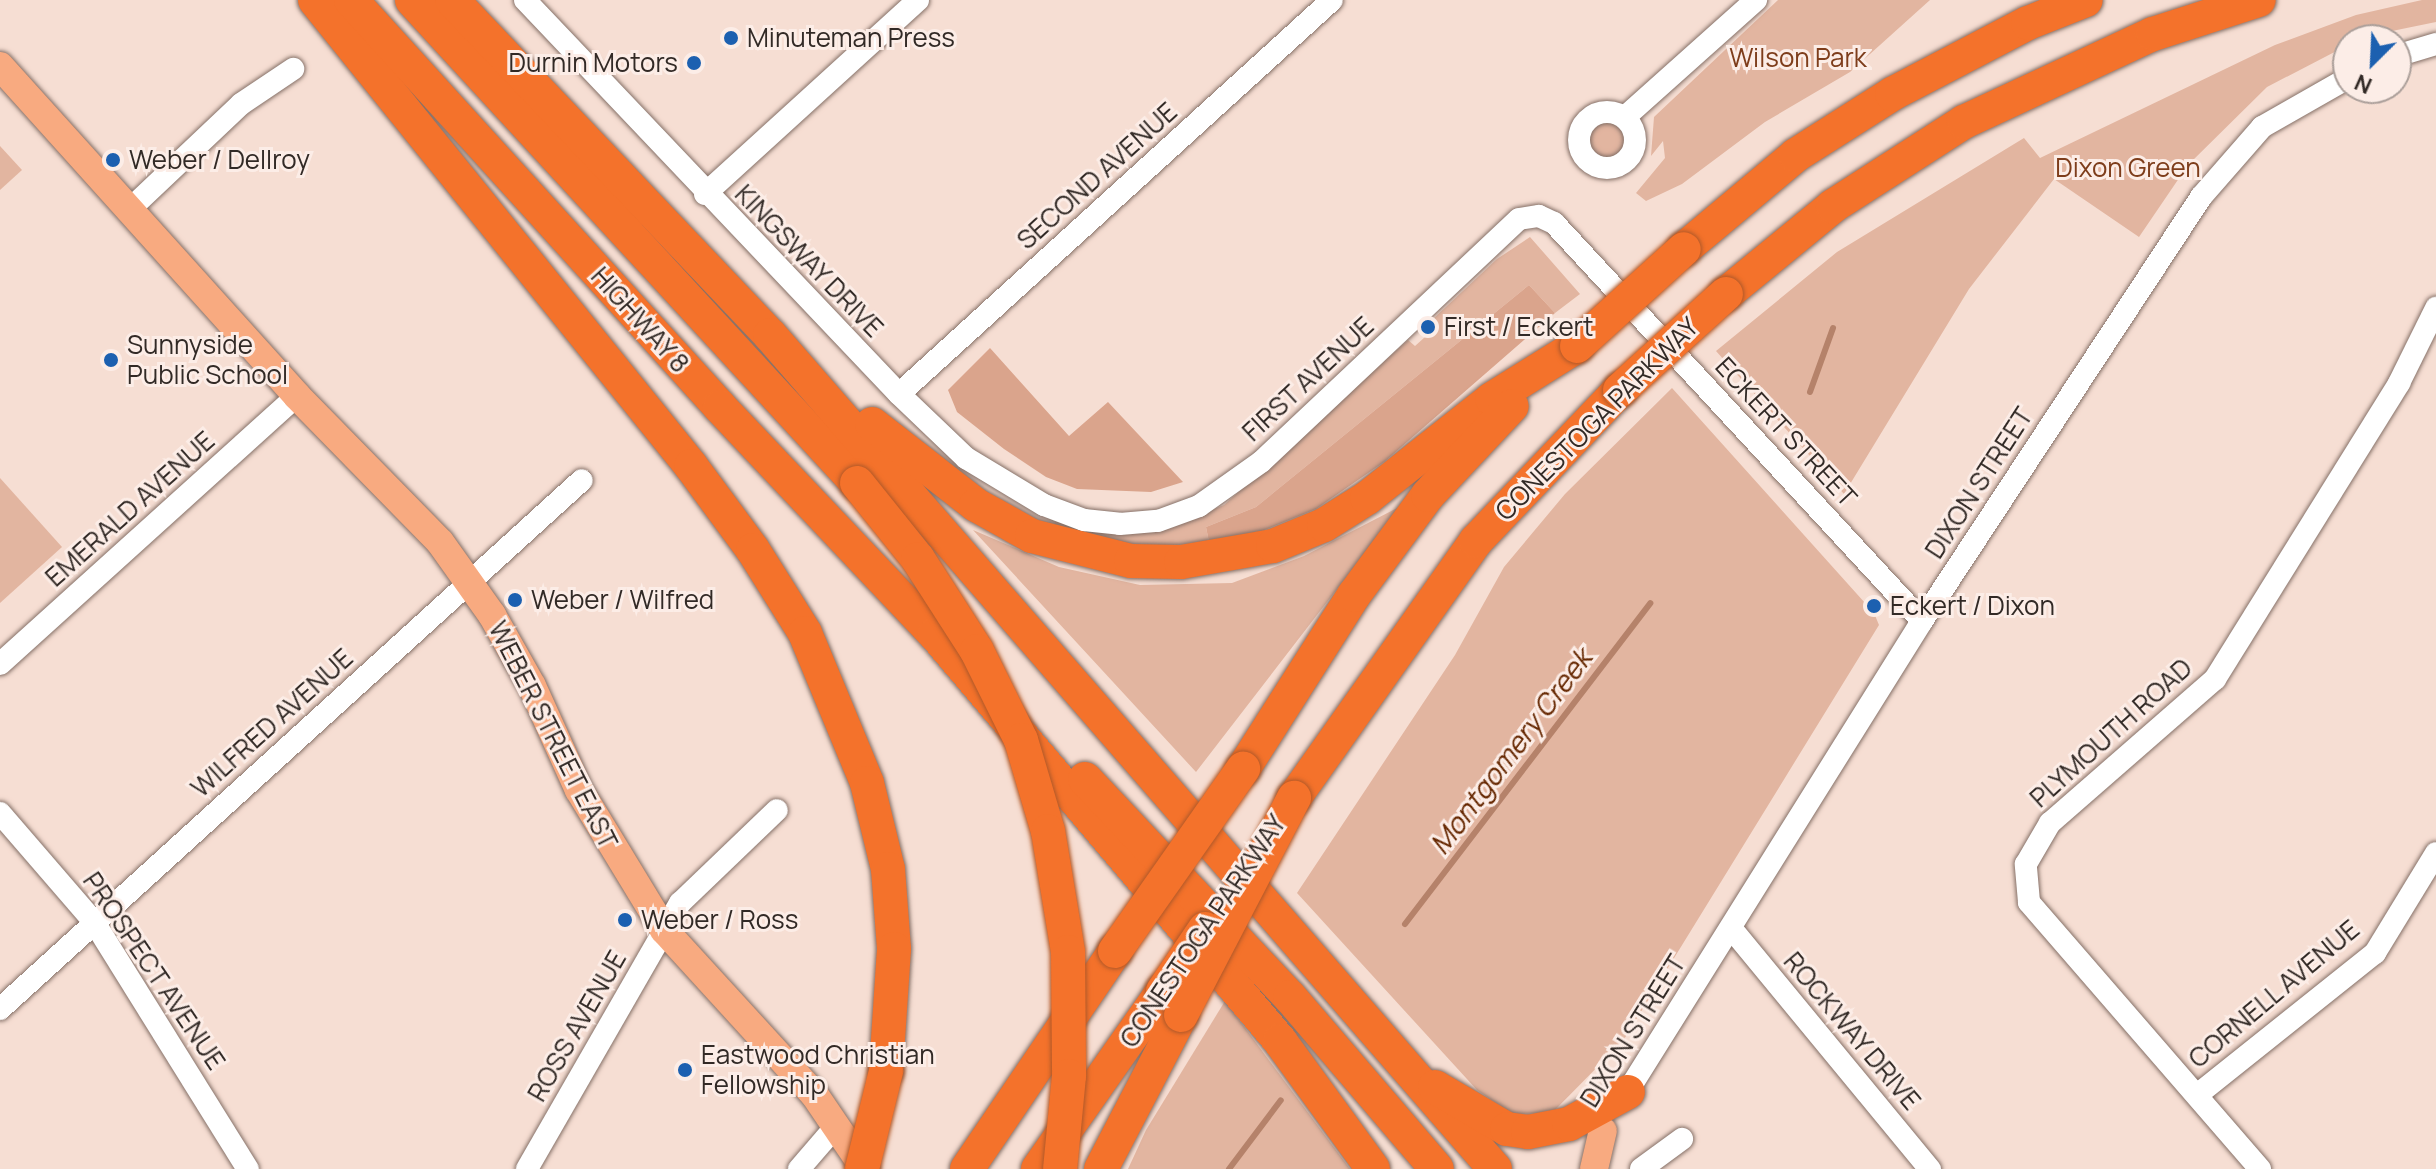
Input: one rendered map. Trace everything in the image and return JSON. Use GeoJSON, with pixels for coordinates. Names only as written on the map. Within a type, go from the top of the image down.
{"type":"FeatureCollection","features":[{"type":"Feature","properties":{"kind":"highway"},"geometry":{"type":"LineString","coordinates":[[315,0],[691,466],[753,550],[805,633],[867,783],[888,869],[894,949],[886,1071],[864,1169]]}},
{"type":"Feature","properties":{"kind":"highway","name":"HIGHWAY 8"},"geometry":{"type":"LineString","coordinates":[[351,0],[720,407],[935,634]]}},
{"type":"Feature","properties":{"kind":"highway"},"geometry":{"type":"LineString","coordinates":[[412,0],[857,483],[918,559],[977,651],[1021,740],[1048,831],[1068,952],[1069,1076],[1060,1169]]}},
{"type":"Feature","properties":{"kind":"highway"},"geometry":{"type":"LineString","coordinates":[[452,0],[770,335],[1495,1169]]}},
{"type":"Feature","properties":{"kind":"highway"},"geometry":{"type":"LineString","coordinates":[[967,1169],[1243,769],[1354,595],[1428,495],[1510,408],[1684,249],[1796,155],[1892,94],[2028,23],[2086,0]]}},
{"type":"Feature","properties":{"kind":"highway","name":"CONESTOGA PARKWAY"},"geometry":{"type":"LineString","coordinates":[[1038,1169],[1172,1003],[1294,798],[1476,541],[1620,390],[1726,294],[1833,206],[1964,122],[2153,34],[2259,0]]}},
{"type":"Feature","properties":{"kind":"highway"},"geometry":{"type":"LineString","coordinates":[[770,335],[910,457],[976,505],[1032,536],[1131,561],[1181,562],[1273,546],[1324,525],[1367,498],[1492,399],[1577,346]]}},
{"type":"Feature","properties":{"kind":"highway"},"geometry":{"type":"LineString","coordinates":[[935,634],[1042,734],[1196,894],[1433,1166]]}},
{"type":"Feature","properties":{"kind":"highway"},"geometry":{"type":"LineString","coordinates":[[935,634],[1280,1041],[1373,1169]]}},
{"type":"Feature","properties":{"kind":"highway"},"geometry":{"type":"LineString","coordinates":[[1101,1169],[1172,1003]]}},
{"type":"Feature","properties":{"kind":"highway"},"geometry":{"type":"LineString","coordinates":[[1411,1073],[1507,1129],[1528,1132],[1569,1124],[1628,1092]]}},
{"type":"Feature","properties":{"kind":"main road","name":"WEBER STREET EAST"},"geometry":{"type":"LineString","coordinates":[[0,66],[297,396],[402,497],[469,582],[532,686],[613,852],[664,930],[837,1125],[864,1169]]}},
{"type":"Feature","properties":{"kind":"main road"},"geometry":{"type":"LineString","coordinates":[[1594,1169],[1603,1131]]}},
{"type":"Feature","properties":{"kind":"street","name":"KINGSWAY DRIVE"},"geometry":{"type":"LineString","coordinates":[[525,0],[705,194],[899,394],[977,465],[1044,505],[1084,520]]}},
{"type":"Feature","properties":{"kind":"street"},"geometry":{"type":"LineString","coordinates":[[705,194],[918,0]]}},
{"type":"Feature","properties":{"kind":"street","name":"SECOND AVENUE"},"geometry":{"type":"LineString","coordinates":[[899,394],[1332,0]]}},
{"type":"Feature","properties":{"kind":"street"},"geometry":{"type":"LineString","coordinates":[[1625,117],[1756,0]]}},
{"type":"Feature","properties":{"kind":"street"},"geometry":{"type":"LineString","coordinates":[[2412,52],[2436,45]]}},
{"type":"Feature","properties":{"kind":"street"},"geometry":{"type":"LineString","coordinates":[[128,211],[241,104],[293,69]]}},
{"type":"Feature","properties":{"kind":"street","name":"DIXON STREET"},"geometry":{"type":"LineString","coordinates":[[1580,1169],[1922,621],[2201,197],[2262,127],[2332,87]]}},
{"type":"Feature","properties":{"kind":"street","name":"ECKERT STREET"},"geometry":{"type":"LineString","coordinates":[[1539,216],[1554,223],[1922,621]]}},
{"type":"Feature","properties":{"kind":"street","name":"FIRST AVENUE"},"geometry":{"type":"LineString","coordinates":[[1084,520],[1120,524],[1158,521],[1199,506],[1261,462],[1519,219],[1539,216]]}},
{"type":"Feature","properties":{"kind":"street","name":"PLYMOUTH ROAD"},"geometry":{"type":"LineString","coordinates":[[2260,1169],[2029,902],[2026,864],[2050,823],[2215,679],[2399,383],[2436,308]]}},
{"type":"Feature","properties":{"kind":"street","name":"EMERALD AVENUE"},"geometry":{"type":"LineString","coordinates":[[0,664],[297,396]]}},
{"type":"Feature","properties":{"kind":"street","name":"WILFRED AVENUE"},"geometry":{"type":"LineString","coordinates":[[0,1009],[582,480]]}},
{"type":"Feature","properties":{"kind":"street","name":"ROSS AVENUE"},"geometry":{"type":"LineString","coordinates":[[527,1169],[680,903],[777,810]]}},
{"type":"Feature","properties":{"kind":"street","name":"PROSPECT AVENUE"},"geometry":{"type":"LineString","coordinates":[[0,813],[94,922],[248,1169]]}},
{"type":"Feature","properties":{"kind":"street","name":"CORNELL AVENUE"},"geometry":{"type":"LineString","coordinates":[[2197,1095],[2375,953],[2436,853]]}},
{"type":"Feature","properties":{"kind":"street","name":"ROCKWAY DRIVE"},"geometry":{"type":"LineString","coordinates":[[1731,928],[1930,1169]]}},
{"type":"Feature","properties":{"kind":"street"},"geometry":{"type":"LineString","coordinates":[[799,1169],[837,1125]]}},
{"type":"Feature","properties":{"kind":"street"},"geometry":{"type":"LineString","coordinates":[[1641,1169],[1682,1139]]}},
{"type":"Feature","properties":{"kind":"green space","name":"Wilson Park"},"geometry":{"type":"Polygon","coordinates":[[[1778,0],[1930,0],[1850,72],[1765,122],[1682,184],[1646,201],[1636,193],[1665,158],[1663,141],[1651,156],[1654,117],[1778,0]]]}},
{"type":"Feature","properties":{"kind":"green space","name":"Dixon Green"},"geometry":{"type":"Polygon","coordinates":[[[2422,0],[2436,0],[2436,22],[2412,27],[2412,24],[2332,24],[2332,53],[2267,87],[2188,165],[2139,237],[2054,179],[1969,289],[1844,494],[1716,351],[1837,252],[2024,138],[2040,158],[2275,45],[2356,15],[2422,0]]]}},
{"type":"Feature","properties":{"kind":"green space"},"geometry":{"type":"Polygon","coordinates":[[[1608,119],[1624,125],[1630,141],[1624,157],[1608,163],[1592,157],[1586,141],[1592,125],[1608,119]]]}},
{"type":"Feature","properties":{"kind":"green space"},"geometry":{"type":"Polygon","coordinates":[[[0,146],[22,170],[0,190],[0,146]]]}},
{"type":"Feature","properties":{"kind":"green space"},"geometry":{"type":"Polygon","coordinates":[[[1530,237],[1580,294],[1555,313],[1529,285],[1256,507],[1206,527],[1209,542],[1134,549],[1052,527],[1056,521],[1082,530],[1163,530],[1224,505],[1408,340],[1415,346],[1435,328],[1431,321],[1497,259],[1530,237]]]}},
{"type":"Feature","properties":{"kind":"green space"},"geometry":{"type":"Polygon","coordinates":[[[1672,388],[1874,613],[1879,625],[1623,1041],[1552,1113],[1512,1114],[1477,1090],[1297,893],[1455,655],[1504,567],[1565,494],[1672,388]]]}},
{"type":"Feature","properties":{"kind":"green space"},"geometry":{"type":"Polygon","coordinates":[[[0,478],[62,547],[0,603],[0,478]]]}},
{"type":"Feature","properties":{"kind":"green space"},"geometry":{"type":"Polygon","coordinates":[[[1401,506],[1196,772],[973,530],[1059,567],[1140,585],[1232,583],[1304,556],[1401,506]]]}},
{"type":"Feature","properties":{"kind":"green space"},"geometry":{"type":"Polygon","coordinates":[[[1225,1001],[1350,1169],[1128,1169],[1146,1130],[1225,1001]]]}},
{"type":"Feature","properties":{"kind":"shaded area"},"geometry":{"type":"Polygon","coordinates":[[[1529,285],[1555,313],[1384,462],[1316,509],[1257,533],[1209,542],[1206,527],[1256,507],[1529,285]]]}},
{"type":"Feature","properties":{"kind":"shaded area"},"geometry":{"type":"Polygon","coordinates":[[[990,348],[1069,436],[1108,402],[1183,482],[1151,492],[1077,489],[1046,477],[1004,449],[957,412],[948,390],[990,348]]]}},
{"type":"Feature","properties":{"kind":"waterway","name":"Montgomery Creek"},"geometry":{"type":"LineString","coordinates":[[1810,392],[1833,328]]}},
{"type":"Feature","properties":{"kind":"waterway","name":"Montgomery Creek"},"geometry":{"type":"LineString","coordinates":[[1405,924],[1650,603]]}},
{"type":"Feature","properties":{"kind":"waterway","name":"Montgomery Creek"},"geometry":{"type":"LineString","coordinates":[[1229,1169],[1281,1100]]}},
{"type":"Feature","properties":{"kind":"place","name":"Minuteman Press"},"geometry":{"type":"Point","coordinates":[731,38]}},
{"type":"Feature","properties":{"kind":"place","name":"Durnin Motors"},"geometry":{"type":"Point","coordinates":[694,63]}},
{"type":"Feature","properties":{"kind":"place","name":"Weber / Dellroy"},"geometry":{"type":"Point","coordinates":[113,160]}},
{"type":"Feature","properties":{"kind":"place","name":"First / Eckert"},"geometry":{"type":"Point","coordinates":[1428,327]}},
{"type":"Feature","properties":{"kind":"place","name":"Sunnyside Public School"},"geometry":{"type":"Point","coordinates":[111,360]}},
{"type":"Feature","properties":{"kind":"place","name":"Weber / Wilfred"},"geometry":{"type":"Point","coordinates":[515,600]}},
{"type":"Feature","properties":{"kind":"place","name":"Eckert / Dixon"},"geometry":{"type":"Point","coordinates":[1874,606]}},
{"type":"Feature","properties":{"kind":"place","name":"Weber / Ross"},"geometry":{"type":"Point","coordinates":[625,920]}},
{"type":"Feature","properties":{"kind":"place","name":"Eastwood Christian Fellowship"},"geometry":{"type":"Point","coordinates":[685,1070]}}]}
